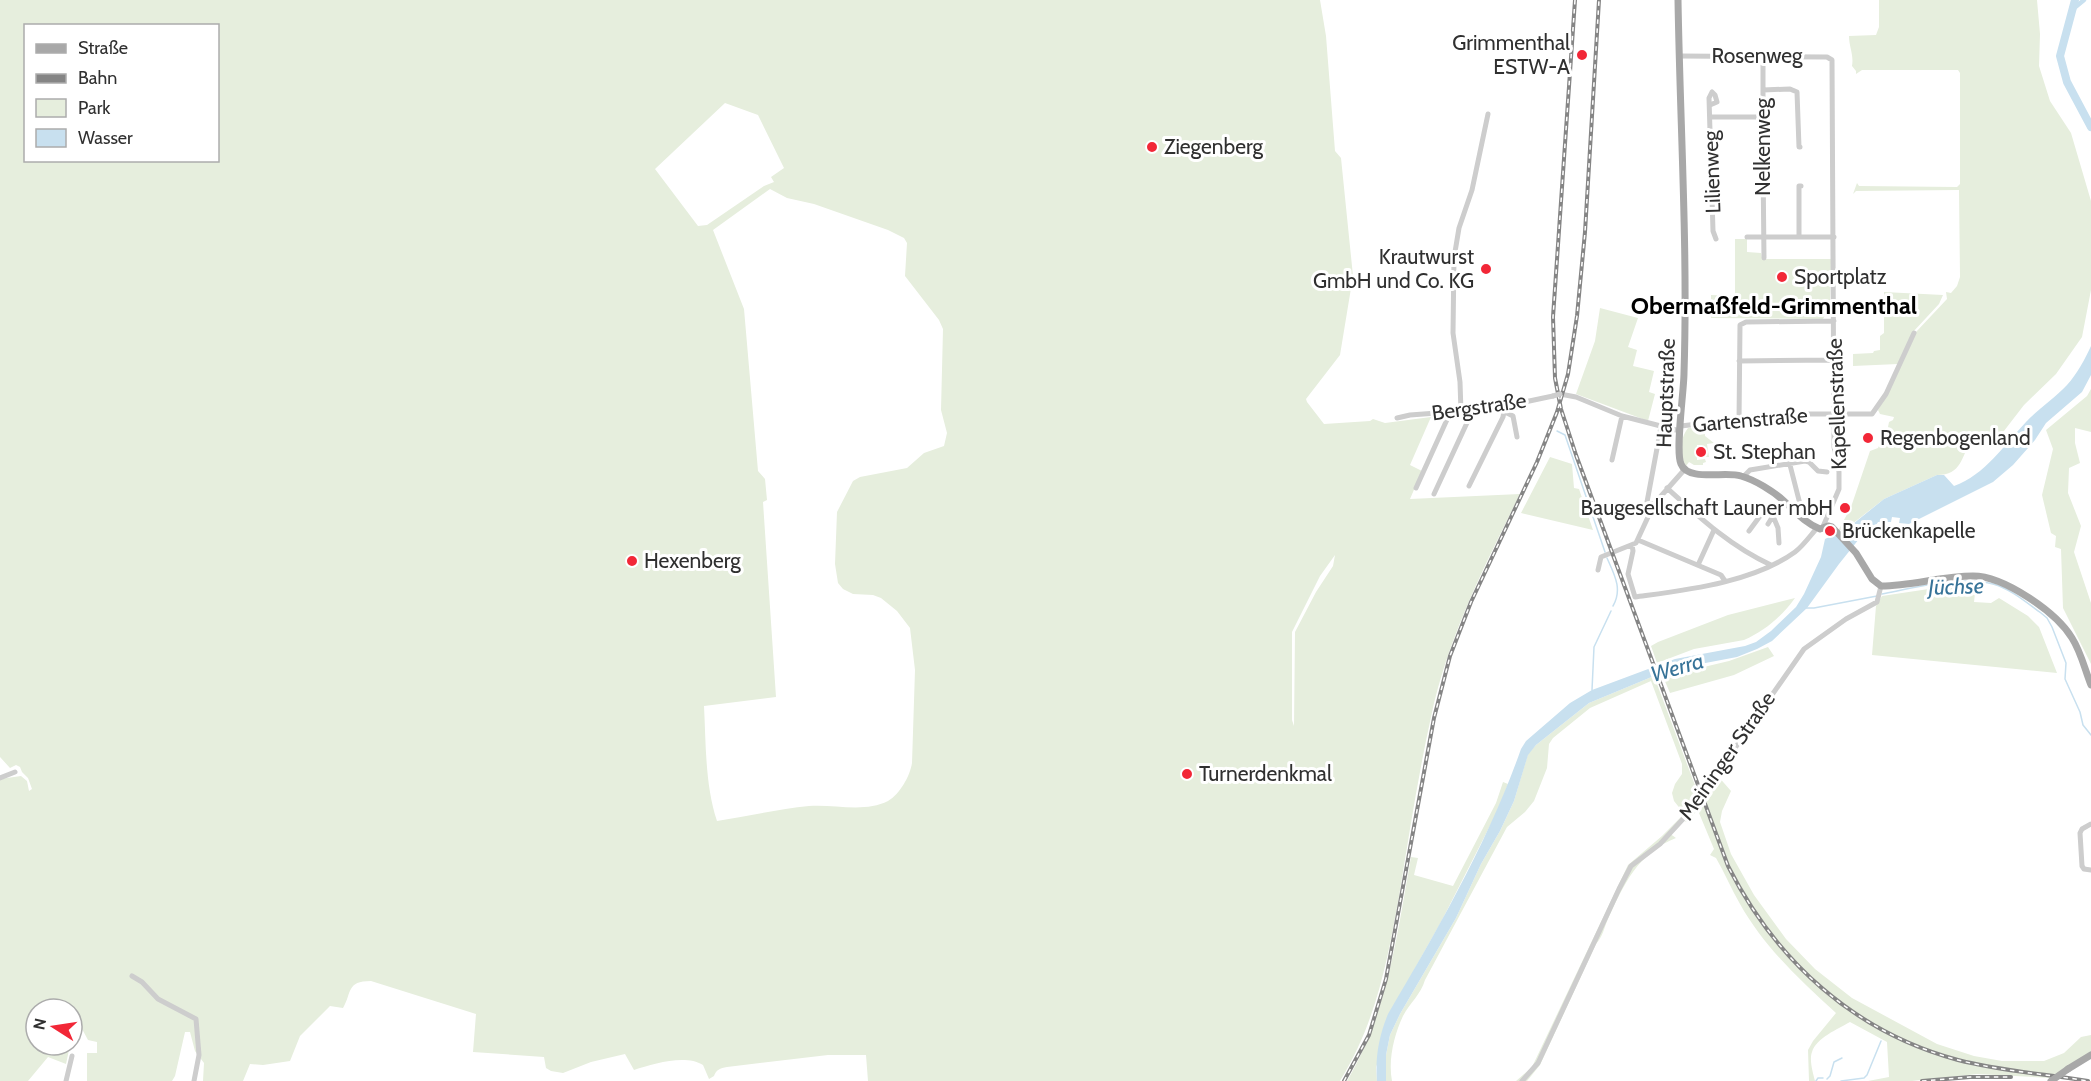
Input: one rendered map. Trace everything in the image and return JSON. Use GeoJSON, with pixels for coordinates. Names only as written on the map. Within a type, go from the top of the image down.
{"type":"FeatureCollection","features":[{"type":"Feature","properties":{"kind":"main road","name":"Hauptstraße"},"geometry":{"type":"LineString","coordinates":[[1678,0],[1686,293],[1684,383],[1679,454],[1681,464],[1685,469],[1698,474],[1743,477],[1782,500],[1800,516],[1819,528]]}},
{"type":"Feature","properties":{"kind":"main road"},"geometry":{"type":"LineString","coordinates":[[1819,528],[1828,526],[1834,529],[1853,549],[1880,592],[1958,576],[1983,577],[1999,581],[2037,604],[2063,626],[2078,649],[2091,685]]}},
{"type":"Feature","properties":{"kind":"main road"},"geometry":{"type":"LineString","coordinates":[[2051,1081],[2091,1054]]}},
{"type":"Feature","properties":{"kind":"street","name":"Rosenweg"},"geometry":{"type":"LineString","coordinates":[[1680,56],[1827,57],[1833,60]]}},
{"type":"Feature","properties":{"kind":"street","name":"Nelkenweg"},"geometry":{"type":"LineString","coordinates":[[1763,56],[1763,140],[1767,151],[1763,162],[1764,258]]}},
{"type":"Feature","properties":{"kind":"street","name":"Kapellenstraße"},"geometry":{"type":"LineString","coordinates":[[1632,545],[1633,551],[1628,574],[1635,597],[1712,586],[1771,565],[1796,551],[1819,528],[1839,489],[1839,472],[1834,447],[1833,60]]}},
{"type":"Feature","properties":{"kind":"street"},"geometry":{"type":"LineString","coordinates":[[1763,90],[1790,89],[1797,92],[1798,147],[1800,147]]}},
{"type":"Feature","properties":{"kind":"street","name":"Lilienweg"},"geometry":{"type":"LineString","coordinates":[[1710,105],[1713,231],[1716,239]]}},
{"type":"Feature","properties":{"kind":"street"},"geometry":{"type":"LineString","coordinates":[[1461,412],[1460,382],[1453,333],[1454,258],[1459,228],[1472,190],[1488,114]]}},
{"type":"Feature","properties":{"kind":"street"},"geometry":{"type":"LineString","coordinates":[[1710,117],[1763,117]]}},
{"type":"Feature","properties":{"kind":"street"},"geometry":{"type":"LineString","coordinates":[[1798,237],[1799,186],[1801,186]]}},
{"type":"Feature","properties":{"kind":"street"},"geometry":{"type":"LineString","coordinates":[[1747,237],[1834,237]]}},
{"type":"Feature","properties":{"kind":"street"},"geometry":{"type":"LineString","coordinates":[[1739,421],[1739,327],[1746,322],[1834,321]]}},
{"type":"Feature","properties":{"kind":"street","name":"Gartenstraße"},"geometry":{"type":"LineString","coordinates":[[1557,395],[1576,397],[1622,416],[1661,427],[1681,429],[1781,414],[1867,415],[1876,411],[1886,394],[1914,333]]}},
{"type":"Feature","properties":{"kind":"street"},"geometry":{"type":"LineString","coordinates":[[1739,361],[1834,360]]}},
{"type":"Feature","properties":{"kind":"street","name":"Bergstraße"},"geometry":{"type":"LineString","coordinates":[[1397,418],[1410,415],[1505,409],[1557,395]]}},
{"type":"Feature","properties":{"kind":"street"},"geometry":{"type":"LineString","coordinates":[[1469,486],[1505,409],[1512,416],[1517,437]]}},
{"type":"Feature","properties":{"kind":"street"},"geometry":{"type":"LineString","coordinates":[[1434,494],[1472,412]]}},
{"type":"Feature","properties":{"kind":"street"},"geometry":{"type":"LineString","coordinates":[[1416,488],[1450,413]]}},
{"type":"Feature","properties":{"kind":"street"},"geometry":{"type":"LineString","coordinates":[[1612,460],[1622,416]]}},
{"type":"Feature","properties":{"kind":"street"},"geometry":{"type":"LineString","coordinates":[[1654,504],[1647,502],[1661,427]]}},
{"type":"Feature","properties":{"kind":"street"},"geometry":{"type":"LineString","coordinates":[[1743,477],[1750,470],[1805,461],[1818,471],[1827,472]]}},
{"type":"Feature","properties":{"kind":"street"},"geometry":{"type":"LineString","coordinates":[[1790,465],[1801,508],[1800,516]]}},
{"type":"Feature","properties":{"kind":"street"},"geometry":{"type":"LineString","coordinates":[[1598,570],[1601,557],[1632,545],[1638,540],[1654,504],[1685,469]]}},
{"type":"Feature","properties":{"kind":"street"},"geometry":{"type":"LineString","coordinates":[[1667,488],[1714,530],[1771,565]]}},
{"type":"Feature","properties":{"kind":"street"},"geometry":{"type":"LineString","coordinates":[[1768,524],[1782,500]]}},
{"type":"Feature","properties":{"kind":"street"},"geometry":{"type":"LineString","coordinates":[[1749,531],[1763,512],[1774,514]]}},
{"type":"Feature","properties":{"kind":"street"},"geometry":{"type":"LineString","coordinates":[[1774,514],[1779,543]]}},
{"type":"Feature","properties":{"kind":"street"},"geometry":{"type":"LineString","coordinates":[[1698,565],[1714,530]]}},
{"type":"Feature","properties":{"kind":"street"},"geometry":{"type":"LineString","coordinates":[[1638,540],[1720,575],[1725,581]]}},
{"type":"Feature","properties":{"kind":"street","name":"Meininger Straße"},"geometry":{"type":"LineString","coordinates":[[1522,1081],[1538,1063],[1631,866],[1660,844],[1694,807],[1798,656],[1846,619],[1877,602],[1880,592]]}},
{"type":"Feature","properties":{"kind":"street"},"geometry":{"type":"LineString","coordinates":[[0,778],[15,772]]}},
{"type":"Feature","properties":{"kind":"street"},"geometry":{"type":"LineString","coordinates":[[2091,824],[2082,829],[2080,833],[2082,866],[2084,869],[2091,870]]}},
{"type":"Feature","properties":{"kind":"street"},"geometry":{"type":"LineString","coordinates":[[132,976],[142,982],[158,999],[196,1019],[199,1055],[194,1081]]}},
{"type":"Feature","properties":{"kind":"street"},"geometry":{"type":"LineString","coordinates":[[66,1081],[72,1057]]}},
{"type":"Feature","properties":{"kind":"green space"},"geometry":{"type":"Polygon","coordinates":[[[0,0],[1320,0],[1326,36],[1335,151],[1341,158],[1353,276],[1340,355],[1306,399],[1307,402],[1324,424],[1373,419],[1385,423],[1431,417],[1410,465],[1422,471],[1410,499],[1520,494],[1468,603],[1438,687],[1426,739],[1385,968],[1363,1037],[1340,1081],[868,1081],[866,1055],[828,1055],[727,1067],[716,1072],[709,1079],[703,1065],[687,1060],[669,1061],[634,1070],[625,1054],[591,1062],[563,1073],[546,1068],[544,1057],[473,1052],[476,1014],[371,981],[357,983],[351,989],[343,1008],[330,1006],[300,1036],[290,1061],[263,1065],[250,1064],[243,1081],[203,1081],[204,1063],[195,1051],[190,1032],[185,1032],[172,1081],[87,1081],[87,1053],[97,1053],[97,1042],[88,1040],[84,1033],[84,997],[24,997],[24,1057],[48,1057],[28,1081],[0,1081],[0,779],[21,776],[27,781],[29,791],[32,789],[28,778],[16,765],[10,768],[0,757],[0,0]],[[725,103],[655,169],[698,226],[707,225],[764,186],[774,182],[771,177],[784,168],[758,115],[725,103]],[[770,189],[713,230],[744,309],[758,471],[765,479],[767,500],[763,502],[776,697],[704,706],[708,779],[717,821],[809,806],[869,807],[879,805],[892,798],[900,789],[907,779],[912,763],[915,670],[910,628],[897,611],[881,598],[873,595],[853,594],[843,589],[838,583],[835,564],[837,512],[853,481],[860,477],[907,468],[924,453],[944,446],[947,433],[941,410],[943,329],[939,320],[905,276],[907,243],[904,238],[888,230],[814,204],[787,198],[770,189]],[[1335,555],[1320,576],[1292,632],[1292,720],[1294,726],[1295,632],[1333,566],[1335,555]]]}},
{"type":"Feature","properties":{"kind":"green space"},"geometry":{"type":"Polygon","coordinates":[[[1879,0],[2037,0],[2040,34],[2039,66],[2050,101],[2071,133],[2091,201],[2091,290],[2082,337],[2056,374],[2024,405],[1997,440],[1971,441],[1960,464],[1951,472],[1937,475],[1884,499],[1847,528],[1838,531],[1851,507],[1870,451],[1878,448],[1884,432],[1887,432],[1889,422],[1894,417],[1880,414],[1878,410],[1916,332],[1947,299],[1946,292],[1951,293],[1960,277],[1959,190],[1856,191],[1853,194],[1857,183],[1859,186],[1957,187],[1960,184],[1960,73],[1958,70],[1862,70],[1856,74],[1852,66],[1849,36],[1876,35],[1879,27],[1879,0]]]}},
{"type":"Feature","properties":{"kind":"green space","name":"Sportplatz"},"geometry":{"type":"Polygon","coordinates":[[[1735,239],[1747,239],[1747,252],[1761,253],[1762,259],[1831,259],[1830,305],[1823,319],[1711,318],[1711,295],[1735,296],[1735,239]]]}},
{"type":"Feature","properties":{"kind":"green space"},"geometry":{"type":"Polygon","coordinates":[[[1884,292],[1943,295],[1939,304],[1913,332],[1898,364],[1853,366],[1853,354],[1873,353],[1880,350],[1880,336],[1884,333],[1884,292]]]}},
{"type":"Feature","properties":{"kind":"green space"},"geometry":{"type":"Polygon","coordinates":[[[1600,308],[1638,318],[1628,347],[1637,350],[1633,366],[1654,371],[1649,392],[1655,394],[1648,421],[1576,394],[1595,341],[1600,308]]]}},
{"type":"Feature","properties":{"kind":"green space"},"geometry":{"type":"Polygon","coordinates":[[[2091,389],[2091,432],[2075,428],[2075,443],[2080,463],[2069,468],[2068,493],[2081,526],[2074,552],[2091,603],[2091,664],[2063,608],[2061,549],[2055,547],[2056,536],[2051,533],[2042,495],[2053,449],[2046,430],[2087,396],[2091,389]]]}},
{"type":"Feature","properties":{"kind":"green space"},"geometry":{"type":"Polygon","coordinates":[[[1704,426],[1705,436],[1714,443],[1707,444],[1709,457],[1705,457],[1702,445],[1697,445],[1697,460],[1705,459],[1706,462],[1703,465],[1694,465],[1689,462],[1686,466],[1681,452],[1685,432],[1688,428],[1704,426]]]}},
{"type":"Feature","properties":{"kind":"green space"},"geometry":{"type":"Polygon","coordinates":[[[1550,457],[1572,464],[1574,488],[1579,489],[1593,530],[1521,513],[1550,457]]]}},
{"type":"Feature","properties":{"kind":"green space"},"geometry":{"type":"Polygon","coordinates":[[[1976,585],[1974,602],[1991,603],[1999,598],[2028,616],[2039,627],[2057,673],[1872,655],[1876,606],[1882,596],[1942,587],[1976,585]]]}},
{"type":"Feature","properties":{"kind":"green space"},"geometry":{"type":"Polygon","coordinates":[[[1795,598],[1772,622],[1744,640],[1694,649],[1657,663],[1651,646],[1658,642],[1728,615],[1795,598]]]}},
{"type":"Feature","properties":{"kind":"green space"},"geometry":{"type":"Polygon","coordinates":[[[1768,647],[1774,656],[1734,675],[1670,693],[1664,679],[1666,676],[1729,661],[1768,647]]]}},
{"type":"Feature","properties":{"kind":"green space"},"geometry":{"type":"Polygon","coordinates":[[[1654,676],[1699,796],[1669,833],[1676,838],[1652,852],[1642,861],[1627,882],[1540,1065],[1527,1081],[1516,1081],[1532,1067],[1628,865],[1681,817],[1682,811],[1674,801],[1672,793],[1682,774],[1682,764],[1651,681],[1590,708],[1553,738],[1549,744],[1547,768],[1534,801],[1507,827],[1421,990],[1403,1016],[1393,1048],[1392,1081],[1386,1081],[1386,1055],[1390,1035],[1456,918],[1481,864],[1500,831],[1514,801],[1528,754],[1589,703],[1654,676]]]}},
{"type":"Feature","properties":{"kind":"green space"},"geometry":{"type":"Polygon","coordinates":[[[1717,775],[1731,791],[1720,822],[1731,854],[1754,895],[1786,939],[1815,969],[1852,998],[1937,1044],[1974,1056],[2002,1061],[2044,1061],[2064,1053],[2081,1037],[2091,1035],[2091,1053],[2050,1078],[1977,1074],[1912,1081],[1868,1081],[1889,1077],[1887,1042],[1850,1022],[1828,1034],[1814,1047],[1811,1059],[1815,1081],[1809,1081],[1808,1050],[1836,1013],[1771,949],[1760,935],[1716,858],[1710,855],[1714,849],[1699,813],[1696,812],[1687,822],[1684,821],[1717,775]]]}},
{"type":"Feature","properties":{"kind":"green space"},"geometry":{"type":"Polygon","coordinates":[[[1503,782],[1508,784],[1498,810],[1414,970],[1376,1067],[1377,1081],[1347,1081],[1361,1054],[1382,1000],[1411,857],[1418,858],[1414,875],[1453,886],[1496,803],[1503,782]]]}},
{"type":"Feature","properties":{"kind":"green space"},"geometry":{"type":"Polygon","coordinates":[[[48,1057],[67,1057],[66,1064],[48,1057]]]}},
{"type":"Feature","properties":{"kind":"water"},"geometry":{"type":"Polygon","coordinates":[[[2091,346],[2091,375],[2082,392],[2046,423],[2035,440],[2013,465],[1993,482],[1909,524],[1899,523],[1900,518],[1892,517],[1891,522],[1878,522],[1875,527],[1871,524],[1807,608],[1772,641],[1737,657],[1679,668],[1654,676],[1589,703],[1536,745],[1528,755],[1514,801],[1500,831],[1481,864],[1456,918],[1390,1035],[1386,1055],[1386,1081],[1377,1081],[1378,1047],[1388,1014],[1478,851],[1526,741],[1570,703],[1592,690],[1675,659],[1756,642],[1796,607],[1821,557],[1825,539],[1848,528],[1884,499],[1937,475],[1944,475],[1954,486],[1975,475],[2031,417],[2067,385],[2091,346]]]}},
{"type":"Feature","properties":{"kind":"waterway","name":"Werra"},"geometry":{"type":"LineString","coordinates":[[2075,0],[2060,56],[2067,82],[2091,127]]}},
{"type":"Feature","properties":{"kind":"waterway"},"geometry":{"type":"LineString","coordinates":[[2073,9],[2084,0]]}},
{"type":"Feature","properties":{"kind":"waterway"},"geometry":{"type":"LineString","coordinates":[[1557,431],[1565,435],[1605,552]]}},
{"type":"Feature","properties":{"kind":"waterway"},"geometry":{"type":"LineString","coordinates":[[1607,558],[1615,576],[1617,588],[1613,606]]}},
{"type":"Feature","properties":{"kind":"waterway","name":"Jüchse"},"geometry":{"type":"LineString","coordinates":[[1882,594],[1938,583],[1967,581],[1993,584],[2018,597],[2047,618],[2052,627],[2066,663],[2065,679],[2080,712],[2083,725],[2091,735]]}},
{"type":"Feature","properties":{"kind":"waterway","name":"Jüchse"},"geometry":{"type":"LineString","coordinates":[[1805,608],[1877,596]]}},
{"type":"Feature","properties":{"kind":"waterway"},"geometry":{"type":"LineString","coordinates":[[1592,690],[1594,647],[1611,611]]}},
{"type":"Feature","properties":{"kind":"waterway"},"geometry":{"type":"LineString","coordinates":[[1841,1081],[1864,1078],[1881,1041]]}},
{"type":"Feature","properties":{"kind":"waterway"},"geometry":{"type":"LineString","coordinates":[[1827,1079],[1834,1062],[1842,1058]]}},
{"type":"Feature","properties":{"kind":"waterway"},"geometry":{"type":"LineString","coordinates":[[1816,1081],[1818,1078],[1823,1078]]}},
{"type":"Feature","properties":{"kind":"railway"},"geometry":{"type":"LineString","coordinates":[[1575,0],[1553,317],[1555,378],[1561,409],[1576,455],[1728,866],[1747,900],[1794,962],[1852,1011],[1885,1031],[1920,1048],[1974,1064],[2088,1081]]}},
{"type":"Feature","properties":{"kind":"railway"},"geometry":{"type":"LineString","coordinates":[[1344,1081],[1369,1035],[1386,979],[1434,718],[1450,656],[1471,602],[1537,462],[1557,412],[1568,374],[1577,316],[1585,232],[1599,0]]}},
{"type":"Feature","properties":{"kind":"railway"},"geometry":{"type":"LineString","coordinates":[[1922,1081],[1970,1077],[2011,1077]]}},
{"type":"Feature","properties":{"kind":"place","name":"Grimmenthal ESTW-A"},"geometry":{"type":"Point","coordinates":[1582,55]}},
{"type":"Feature","properties":{"kind":"place","name":"Ziegenberg"},"geometry":{"type":"Point","coordinates":[1152,147]}},
{"type":"Feature","properties":{"kind":"place","name":"Krautwurst GmbH und Co. KG"},"geometry":{"type":"Point","coordinates":[1486,269]}},
{"type":"Feature","properties":{"kind":"place","name":"Sportplatz"},"geometry":{"type":"Point","coordinates":[1782,277]}},
{"type":"Feature","properties":{"kind":"place","name":"Regenbogenland"},"geometry":{"type":"Point","coordinates":[1868,438]}},
{"type":"Feature","properties":{"kind":"place","name":"St. Stephan"},"geometry":{"type":"Point","coordinates":[1701,452]}},
{"type":"Feature","properties":{"kind":"place","name":"Baugesellschaft Launer mbH"},"geometry":{"type":"Point","coordinates":[1845,508]}},
{"type":"Feature","properties":{"kind":"place","name":"Brückenkapelle"},"geometry":{"type":"Point","coordinates":[1830,531]}},
{"type":"Feature","properties":{"kind":"place","name":"Hexenberg"},"geometry":{"type":"Point","coordinates":[632,561]}},
{"type":"Feature","properties":{"kind":"place","name":"Turnerdenkmal"},"geometry":{"type":"Point","coordinates":[1187,774]}},
{"type":"Feature","properties":{"kind":"district","name":"Obermaßfeld-Grimmenthal"},"geometry":{"type":"Point","coordinates":[1774,306]}}]}
